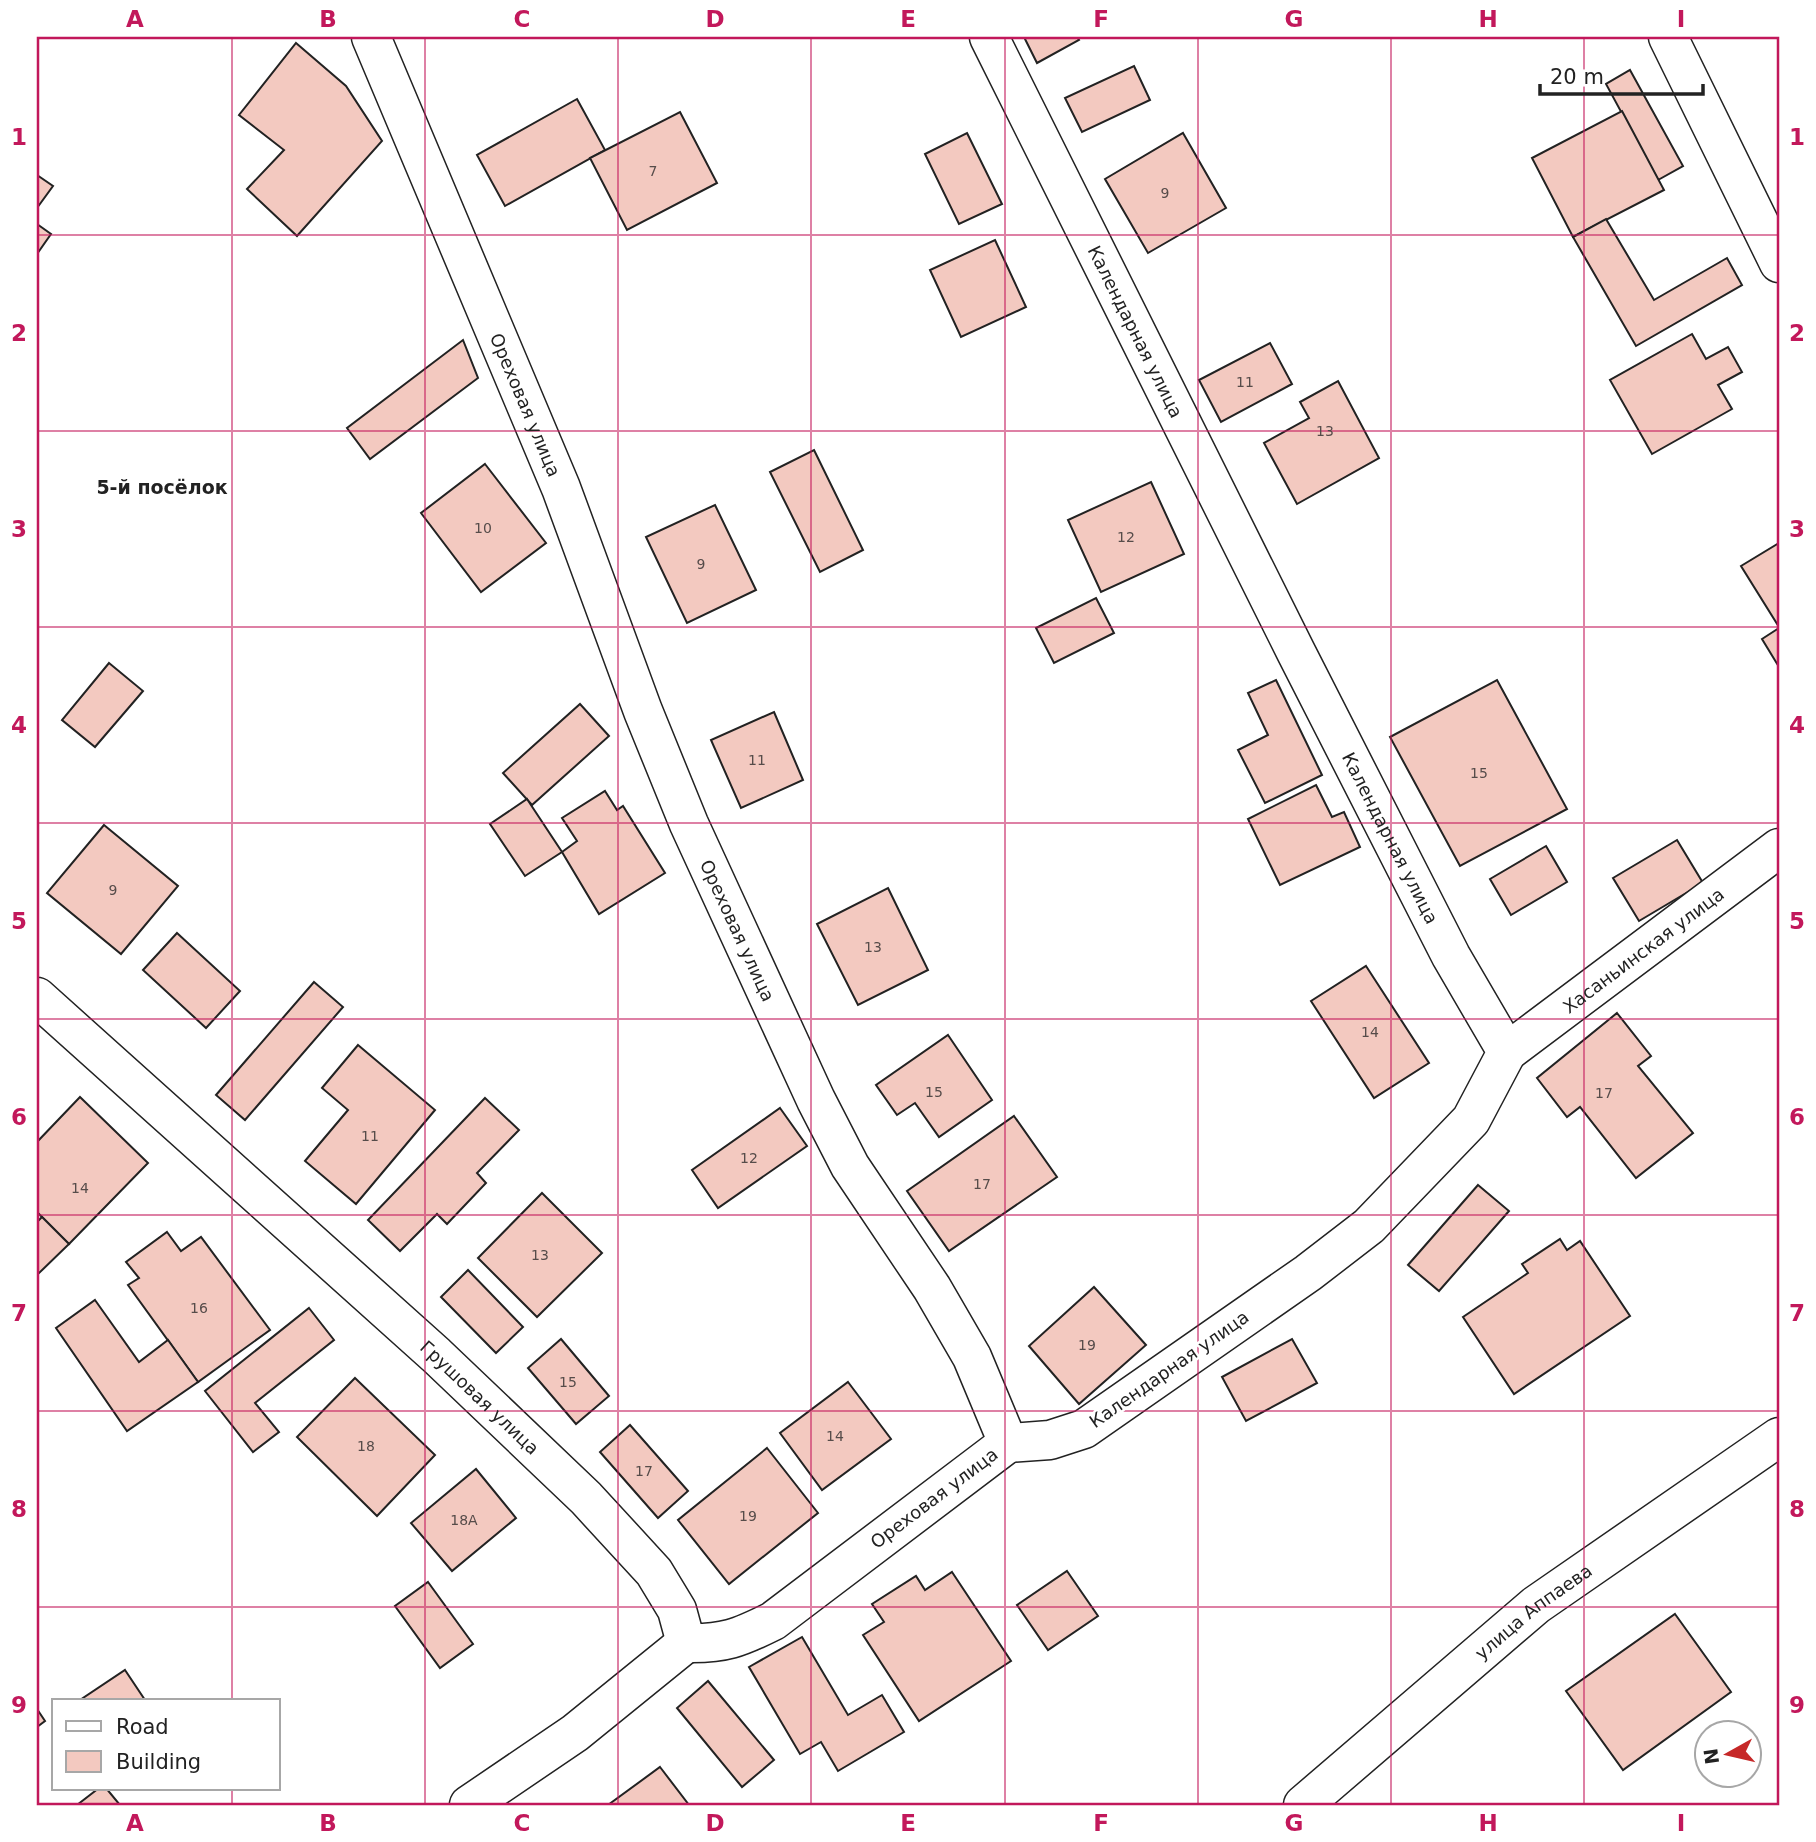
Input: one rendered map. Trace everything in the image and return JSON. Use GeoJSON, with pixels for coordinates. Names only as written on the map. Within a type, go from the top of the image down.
{"type":"FeatureCollection","features":[{"type":"Feature","properties":{"kind":"street","name":"Ореховая улица"},"geometry":{"type":"LineString","coordinates":[[371,37],[561,488],[643,711],[689,824],[816,1100],[850,1166],[932,1288],[972,1357],[1008,1443],[773,1621],[735,1640],[718,1644],[685,1643]]}},
{"type":"Feature","properties":{"kind":"street","name":"Календарная улица"},"geometry":{"type":"LineString","coordinates":[[989,37],[1451,956],[1507,1052],[1471,1120],[1369,1226],[1308,1273],[1084,1429],[1050,1440],[1008,1443]]}},
{"type":"Feature","properties":{"kind":"street"},"geometry":{"type":"LineString","coordinates":[[1668,37],[1779,263]]}},
{"type":"Feature","properties":{"kind":"street","name":"Хасаньинская улица"},"geometry":{"type":"LineString","coordinates":[[1507,1052],[1779,848]]}},
{"type":"Feature","properties":{"kind":"street","name":"Грушовая улица"},"geometry":{"type":"LineString","coordinates":[[37,997],[436,1355],[586,1498],[654,1572],[677,1610],[685,1643]]}},
{"type":"Feature","properties":{"kind":"street","name":"улица Аппаева"},"geometry":{"type":"LineString","coordinates":[[1303,1805],[1536,1605],[1779,1437]]}},
{"type":"Feature","properties":{"kind":"street"},"geometry":{"type":"LineString","coordinates":[[470,1805],[575,1733],[685,1643]]}},
{"type":"Feature","properties":{"kind":"building"},"geometry":{"type":"Polygon","coordinates":[[[1024,37],[1077,37],[1079,40],[1037,63],[1024,37]]]}},
{"type":"Feature","properties":{"kind":"building"},"geometry":{"type":"Polygon","coordinates":[[[296,43],[346,86],[382,141],[297,236],[247,189],[284,150],[239,115],[296,43]]]}},
{"type":"Feature","properties":{"kind":"building"},"geometry":{"type":"Polygon","coordinates":[[[1134,66],[1150,100],[1082,132],[1065,98],[1134,66]]]}},
{"type":"Feature","properties":{"kind":"building"},"geometry":{"type":"Polygon","coordinates":[[[1630,70],[1683,166],[1658,180],[1606,84],[1630,70]]]}},
{"type":"Feature","properties":{"kind":"building"},"geometry":{"type":"Polygon","coordinates":[[[577,99],[605,150],[505,206],[477,155],[577,99]]]}},
{"type":"Feature","properties":{"kind":"building"},"geometry":{"type":"Polygon","coordinates":[[[1622,111],[1664,190],[1573,237],[1532,158],[1622,111]]]}},
{"type":"Feature","properties":{"kind":"building"},"geometry":{"type":"Polygon","coordinates":[[[680,112],[717,183],[627,230],[590,158],[680,112]]]}},
{"type":"Feature","properties":{"kind":"building"},"geometry":{"type":"Polygon","coordinates":[[[967,133],[1002,204],[959,224],[925,154],[967,133]]]}},
{"type":"Feature","properties":{"kind":"building"},"geometry":{"type":"Polygon","coordinates":[[[1183,133],[1226,208],[1148,253],[1105,179],[1183,133]]]}},
{"type":"Feature","properties":{"kind":"building"},"geometry":{"type":"Polygon","coordinates":[[[37,175],[53,186],[37,208],[37,175]]]}},
{"type":"Feature","properties":{"kind":"building"},"geometry":{"type":"Polygon","coordinates":[[[1606,219],[1654,300],[1727,258],[1742,285],[1636,346],[1573,237],[1606,219]]]}},
{"type":"Feature","properties":{"kind":"building"},"geometry":{"type":"Polygon","coordinates":[[[37,224],[51,234],[37,254],[37,224]]]}},
{"type":"Feature","properties":{"kind":"building"},"geometry":{"type":"Polygon","coordinates":[[[995,240],[1026,307],[961,337],[930,270],[995,240]]]}},
{"type":"Feature","properties":{"kind":"building"},"geometry":{"type":"Polygon","coordinates":[[[1692,334],[1706,359],[1728,347],[1742,372],[1718,385],[1732,409],[1652,454],[1610,380],[1692,334]]]}},
{"type":"Feature","properties":{"kind":"building"},"geometry":{"type":"Polygon","coordinates":[[[463,340],[478,378],[370,459],[347,428],[463,340]]]}},
{"type":"Feature","properties":{"kind":"building"},"geometry":{"type":"Polygon","coordinates":[[[1270,343],[1292,384],[1221,422],[1199,380],[1270,343]]]}},
{"type":"Feature","properties":{"kind":"building"},"geometry":{"type":"Polygon","coordinates":[[[1338,381],[1379,458],[1297,504],[1264,443],[1309,418],[1300,402],[1338,381]]]}},
{"type":"Feature","properties":{"kind":"building"},"geometry":{"type":"Polygon","coordinates":[[[814,450],[863,550],[820,572],[770,472],[814,450]]]}},
{"type":"Feature","properties":{"kind":"building"},"geometry":{"type":"Polygon","coordinates":[[[485,464],[546,543],[481,592],[421,513],[485,464]]]}},
{"type":"Feature","properties":{"kind":"building"},"geometry":{"type":"Polygon","coordinates":[[[1151,482],[1184,554],[1101,592],[1068,520],[1151,482]]]}},
{"type":"Feature","properties":{"kind":"building"},"geometry":{"type":"Polygon","coordinates":[[[715,505],[756,590],[687,623],[646,537],[715,505]]]}},
{"type":"Feature","properties":{"kind":"building"},"geometry":{"type":"Polygon","coordinates":[[[1779,543],[1779,627],[1741,566],[1779,543]]]}},
{"type":"Feature","properties":{"kind":"building"},"geometry":{"type":"Polygon","coordinates":[[[1096,598],[1114,633],[1054,663],[1036,628],[1096,598]]]}},
{"type":"Feature","properties":{"kind":"building"},"geometry":{"type":"Polygon","coordinates":[[[1779,628],[1779,667],[1762,639],[1779,628]]]}},
{"type":"Feature","properties":{"kind":"building"},"geometry":{"type":"Polygon","coordinates":[[[109,663],[143,691],[95,747],[62,720],[109,663]]]}},
{"type":"Feature","properties":{"kind":"building"},"geometry":{"type":"Polygon","coordinates":[[[1276,680],[1322,775],[1265,803],[1238,750],[1268,735],[1248,693],[1276,680]]]}},
{"type":"Feature","properties":{"kind":"building"},"geometry":{"type":"Polygon","coordinates":[[[1497,680],[1567,809],[1460,866],[1390,737],[1497,680]]]}},
{"type":"Feature","properties":{"kind":"building"},"geometry":{"type":"Polygon","coordinates":[[[580,704],[609,736],[532,805],[503,773],[580,704]]]}},
{"type":"Feature","properties":{"kind":"building"},"geometry":{"type":"Polygon","coordinates":[[[774,712],[803,780],[741,808],[711,740],[774,712]]]}},
{"type":"Feature","properties":{"kind":"building"},"geometry":{"type":"Polygon","coordinates":[[[1316,785],[1332,817],[1344,812],[1360,847],[1280,885],[1248,819],[1316,785]]]}},
{"type":"Feature","properties":{"kind":"building"},"geometry":{"type":"Polygon","coordinates":[[[605,791],[617,810],[623,806],[665,873],[599,914],[562,852],[577,841],[562,818],[605,791]]]}},
{"type":"Feature","properties":{"kind":"building"},"geometry":{"type":"Polygon","coordinates":[[[527,799],[562,852],[525,876],[490,824],[527,799]]]}},
{"type":"Feature","properties":{"kind":"building"},"geometry":{"type":"Polygon","coordinates":[[[104,825],[178,886],[121,954],[47,893],[104,825]]]}},
{"type":"Feature","properties":{"kind":"building"},"geometry":{"type":"Polygon","coordinates":[[[1677,840],[1703,883],[1639,921],[1613,878],[1677,840]]]}},
{"type":"Feature","properties":{"kind":"building"},"geometry":{"type":"Polygon","coordinates":[[[1546,846],[1567,882],[1511,915],[1490,879],[1546,846]]]}},
{"type":"Feature","properties":{"kind":"building"},"geometry":{"type":"Polygon","coordinates":[[[888,888],[928,970],[858,1005],[817,924],[888,888]]]}},
{"type":"Feature","properties":{"kind":"building"},"geometry":{"type":"Polygon","coordinates":[[[177,933],[240,991],[206,1028],[143,970],[177,933]]]}},
{"type":"Feature","properties":{"kind":"building"},"geometry":{"type":"Polygon","coordinates":[[[1366,966],[1429,1063],[1374,1098],[1311,1001],[1366,966]]]}},
{"type":"Feature","properties":{"kind":"building"},"geometry":{"type":"Polygon","coordinates":[[[314,982],[343,1007],[245,1120],[216,1095],[314,982]]]}},
{"type":"Feature","properties":{"kind":"building"},"geometry":{"type":"Polygon","coordinates":[[[1617,1013],[1651,1056],[1638,1066],[1693,1133],[1636,1178],[1580,1107],[1567,1117],[1537,1078],[1617,1013]]]}},
{"type":"Feature","properties":{"kind":"building"},"geometry":{"type":"Polygon","coordinates":[[[948,1035],[992,1100],[939,1137],[915,1103],[897,1115],[876,1085],[948,1035]]]}},
{"type":"Feature","properties":{"kind":"building"},"geometry":{"type":"Polygon","coordinates":[[[358,1045],[435,1110],[356,1204],[305,1161],[348,1110],[322,1088],[358,1045]]]}},
{"type":"Feature","properties":{"kind":"building"},"geometry":{"type":"Polygon","coordinates":[[[80,1097],[148,1163],[69,1244],[37,1212],[37,1142],[80,1097]]]}},
{"type":"Feature","properties":{"kind":"building"},"geometry":{"type":"Polygon","coordinates":[[[485,1098],[519,1130],[477,1173],[486,1183],[447,1224],[437,1214],[400,1251],[368,1220],[485,1098]]]}},
{"type":"Feature","properties":{"kind":"building"},"geometry":{"type":"Polygon","coordinates":[[[780,1108],[807,1146],[718,1208],[692,1170],[780,1108]]]}},
{"type":"Feature","properties":{"kind":"building"},"geometry":{"type":"Polygon","coordinates":[[[1014,1116],[1057,1177],[949,1251],[907,1191],[1014,1116]]]}},
{"type":"Feature","properties":{"kind":"building"},"geometry":{"type":"Polygon","coordinates":[[[1478,1185],[1509,1211],[1439,1291],[1408,1265],[1478,1185]]]}},
{"type":"Feature","properties":{"kind":"building"},"geometry":{"type":"Polygon","coordinates":[[[542,1193],[602,1253],[537,1317],[478,1258],[542,1193]]]}},
{"type":"Feature","properties":{"kind":"building"},"geometry":{"type":"Polygon","coordinates":[[[42,1217],[69,1244],[37,1275],[37,1222],[42,1217]]]}},
{"type":"Feature","properties":{"kind":"building"},"geometry":{"type":"Polygon","coordinates":[[[167,1232],[181,1251],[201,1237],[270,1330],[198,1382],[128,1285],[139,1278],[126,1262],[167,1232]]]}},
{"type":"Feature","properties":{"kind":"building"},"geometry":{"type":"Polygon","coordinates":[[[1560,1239],[1567,1250],[1580,1241],[1630,1316],[1514,1394],[1463,1317],[1528,1273],[1522,1264],[1560,1239]]]}},
{"type":"Feature","properties":{"kind":"building"},"geometry":{"type":"Polygon","coordinates":[[[468,1270],[523,1327],[496,1353],[441,1297],[468,1270]]]}},
{"type":"Feature","properties":{"kind":"building"},"geometry":{"type":"Polygon","coordinates":[[[1094,1287],[1146,1345],[1079,1404],[1029,1346],[1094,1287]]]}},
{"type":"Feature","properties":{"kind":"building"},"geometry":{"type":"Polygon","coordinates":[[[95,1300],[139,1362],[168,1340],[198,1382],[127,1431],[56,1328],[95,1300]]]}},
{"type":"Feature","properties":{"kind":"building"},"geometry":{"type":"Polygon","coordinates":[[[309,1308],[334,1340],[255,1403],[279,1432],[253,1452],[205,1391],[309,1308]]]}},
{"type":"Feature","properties":{"kind":"building"},"geometry":{"type":"Polygon","coordinates":[[[561,1339],[609,1396],[576,1424],[528,1368],[561,1339]]]}},
{"type":"Feature","properties":{"kind":"building"},"geometry":{"type":"Polygon","coordinates":[[[1292,1339],[1317,1383],[1246,1421],[1222,1377],[1292,1339]]]}},
{"type":"Feature","properties":{"kind":"building"},"geometry":{"type":"Polygon","coordinates":[[[355,1378],[435,1455],[377,1516],[297,1437],[355,1378]]]}},
{"type":"Feature","properties":{"kind":"building"},"geometry":{"type":"Polygon","coordinates":[[[848,1382],[891,1439],[822,1490],[780,1433],[848,1382]]]}},
{"type":"Feature","properties":{"kind":"building"},"geometry":{"type":"Polygon","coordinates":[[[630,1425],[688,1491],[658,1518],[600,1452],[630,1425]]]}},
{"type":"Feature","properties":{"kind":"building"},"geometry":{"type":"Polygon","coordinates":[[[767,1448],[818,1513],[729,1584],[678,1520],[767,1448]]]}},
{"type":"Feature","properties":{"kind":"building"},"geometry":{"type":"Polygon","coordinates":[[[476,1469],[516,1518],[452,1571],[411,1523],[476,1469]]]}},
{"type":"Feature","properties":{"kind":"building"},"geometry":{"type":"Polygon","coordinates":[[[1067,1571],[1098,1616],[1048,1650],[1017,1605],[1067,1571]]]}},
{"type":"Feature","properties":{"kind":"building"},"geometry":{"type":"Polygon","coordinates":[[[952,1572],[1011,1661],[919,1721],[863,1635],[884,1622],[872,1604],[916,1576],[925,1590],[952,1572]]]}},
{"type":"Feature","properties":{"kind":"building"},"geometry":{"type":"Polygon","coordinates":[[[428,1582],[473,1644],[440,1668],[395,1606],[428,1582]]]}},
{"type":"Feature","properties":{"kind":"building"},"geometry":{"type":"Polygon","coordinates":[[[1675,1614],[1731,1692],[1623,1770],[1566,1691],[1675,1614]]]}},
{"type":"Feature","properties":{"kind":"building"},"geometry":{"type":"Polygon","coordinates":[[[802,1637],[848,1715],[882,1695],[904,1732],[838,1771],[821,1742],[800,1754],[749,1667],[802,1637]]]}},
{"type":"Feature","properties":{"kind":"building"},"geometry":{"type":"Polygon","coordinates":[[[125,1670],[144,1699],[82,1699],[125,1670]]]}},
{"type":"Feature","properties":{"kind":"building"},"geometry":{"type":"Polygon","coordinates":[[[708,1681],[774,1760],[742,1787],[677,1708],[708,1681]]]}},
{"type":"Feature","properties":{"kind":"building"},"geometry":{"type":"Polygon","coordinates":[[[37,1709],[45,1721],[37,1727],[37,1709]]]}},
{"type":"Feature","properties":{"kind":"building"},"geometry":{"type":"Polygon","coordinates":[[[660,1767],[689,1805],[608,1805],[660,1767]]]}},
{"type":"Feature","properties":{"kind":"building"},"geometry":{"type":"Polygon","coordinates":[[[96,1790],[108,1790],[120,1805],[77,1805],[96,1790]]]}},
{"type":"Feature","properties":{"kind":"district","name":"5-й посёлок"},"geometry":{"type":"Point","coordinates":[162,487]}}]}
